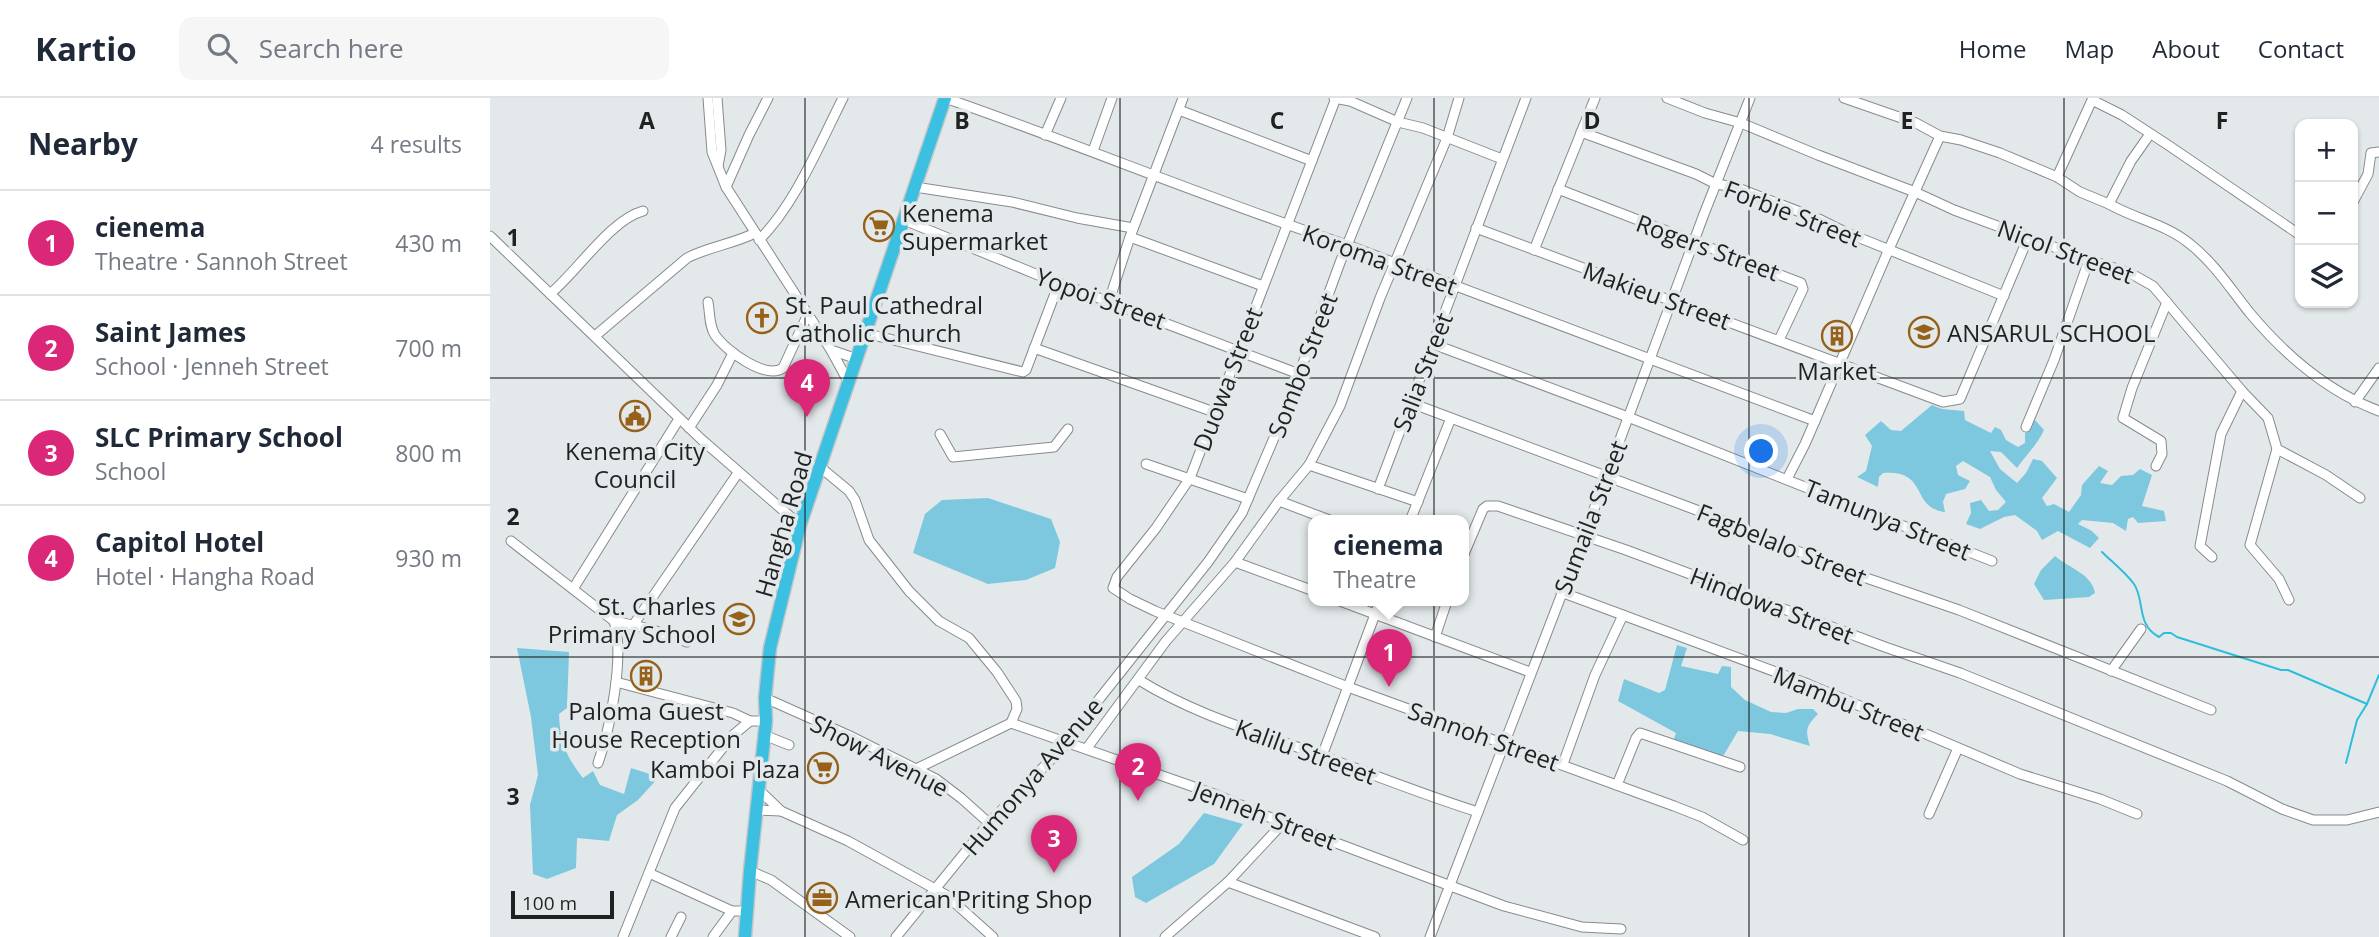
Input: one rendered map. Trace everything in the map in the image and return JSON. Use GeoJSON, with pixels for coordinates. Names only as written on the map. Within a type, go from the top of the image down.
{"type":"FeatureCollection","features":[{"type":"Feature","properties":{"kind":"highway","name":"Hangha Road"},"geometry":{"type":"LineString","coordinates":[[745,937],[771,648],[800,525],[946,98]]}},
{"type":"Feature","properties":{"kind":"street"},"geometry":{"type":"LineString","coordinates":[[708,98],[710,141],[726,187],[831,350],[849,383]]}},
{"type":"Feature","properties":{"kind":"street"},"geometry":{"type":"LineString","coordinates":[[717,98],[721,150],[718,168]]}},
{"type":"Feature","properties":{"kind":"street"},"geometry":{"type":"LineString","coordinates":[[726,187],[748,135],[768,98]]}},
{"type":"Feature","properties":{"kind":"street"},"geometry":{"type":"LineString","coordinates":[[595,336],[687,258],[702,251],[757,236],[778,220],[843,98]]}},
{"type":"Feature","properties":{"kind":"street","name":"Koroma Street"},"geometry":{"type":"LineString","coordinates":[[946,98],[1815,421]]}},
{"type":"Feature","properties":{"kind":"street"},"geometry":{"type":"LineString","coordinates":[[1045,135],[1061,98]]}},
{"type":"Feature","properties":{"kind":"street"},"geometry":{"type":"LineString","coordinates":[[1093,151],[1112,98]]}},
{"type":"Feature","properties":{"kind":"street"},"geometry":{"type":"LineString","coordinates":[[1109,301],[1131,233],[1183,98]]}},
{"type":"Feature","properties":{"kind":"street"},"geometry":{"type":"LineString","coordinates":[[1335,98],[1350,101],[1398,122],[1423,128],[1502,159]]}},
{"type":"Feature","properties":{"kind":"street","name":"Duowa Street"},"geometry":{"type":"LineString","coordinates":[[1167,615],[1130,599],[1113,588],[1112,584],[1156,528],[1190,478],[1263,286],[1289,226],[1335,98]]}},
{"type":"Feature","properties":{"kind":"street","name":"Sombo Street"},"geometry":{"type":"LineString","coordinates":[[1167,615],[1242,513],[1407,98]]}},
{"type":"Feature","properties":{"kind":"street"},"geometry":{"type":"LineString","coordinates":[[1087,748],[1183,621],[1235,562],[1309,465],[1340,406],[1447,138],[1459,98]]}},
{"type":"Feature","properties":{"kind":"street","name":"Salia Street"},"geometry":{"type":"LineString","coordinates":[[1378,489],[1526,98]]}},
{"type":"Feature","properties":{"kind":"street"},"geometry":{"type":"LineString","coordinates":[[1534,250],[1595,98]]}},
{"type":"Feature","properties":{"kind":"street","name":"Nicol Streeet"},"geometry":{"type":"LineString","coordinates":[[1667,98],[1704,113],[1741,122],[1954,210],[2141,277],[2168,302],[2242,391],[2266,415],[2277,449]]}},
{"type":"Feature","properties":{"kind":"street","name":"Sumaila Street"},"geometry":{"type":"LineString","coordinates":[[1430,937],[1750,98]]}},
{"type":"Feature","properties":{"kind":"street"},"geometry":{"type":"LineString","coordinates":[[1844,98],[1916,123],[1940,136],[2000,153],[2170,231],[2190,243],[2212,265],[2277,342],[2322,380],[2355,402],[2379,411]]}},
{"type":"Feature","properties":{"kind":"street"},"geometry":{"type":"LineString","coordinates":[[2057,177],[2092,100],[2122,115],[2295,232]]}},
{"type":"Feature","properties":{"kind":"street"},"geometry":{"type":"LineString","coordinates":[[1179,110],[1312,161]]}},
{"type":"Feature","properties":{"kind":"street","name":"Forbie Street"},"geometry":{"type":"LineString","coordinates":[[1581,132],[1716,184],[1735,187],[1821,220],[1844,232],[2004,296]]}},
{"type":"Feature","properties":{"kind":"street"},"geometry":{"type":"LineString","coordinates":[[2109,204],[2150,134]]}},
{"type":"Feature","properties":{"kind":"street"},"geometry":{"type":"LineString","coordinates":[[1787,479],[1940,136]]}},
{"type":"Feature","properties":{"kind":"street"},"geometry":{"type":"LineString","coordinates":[[2358,193],[2368,174],[2371,153],[2379,152]]}},
{"type":"Feature","properties":{"kind":"street"},"geometry":{"type":"LineString","coordinates":[[915,187],[1012,202],[1131,233],[1263,286]]}},
{"type":"Feature","properties":{"kind":"street","name":"Rogers Street"},"geometry":{"type":"LineString","coordinates":[[1558,189],[1801,283],[1803,289],[1779,340]]}},
{"type":"Feature","properties":{"kind":"street"},"geometry":{"type":"LineString","coordinates":[[550,294],[605,237],[643,211]]}},
{"type":"Feature","properties":{"kind":"street","name":"Yopoi Street"},"geometry":{"type":"LineString","coordinates":[[904,220],[1059,283],[1239,349],[1299,374]]}},
{"type":"Feature","properties":{"kind":"street","name":"Makieu Street"},"geometry":{"type":"LineString","coordinates":[[1476,228],[1943,402],[1959,399],[2004,296]]}},
{"type":"Feature","properties":{"kind":"street"},"geometry":{"type":"LineString","coordinates":[[490,236],[679,419],[800,525]]}},
{"type":"Feature","properties":{"kind":"street"},"geometry":{"type":"LineString","coordinates":[[2004,296],[2028,238]]}},
{"type":"Feature","properties":{"kind":"street"},"geometry":{"type":"LineString","coordinates":[[2025,426],[2054,360],[2089,260]]}},
{"type":"Feature","properties":{"kind":"street"},"geometry":{"type":"LineString","coordinates":[[865,334],[1021,373],[1027,370],[1059,283]]}},
{"type":"Feature","properties":{"kind":"street"},"geometry":{"type":"LineString","coordinates":[[708,302],[715,335],[733,353],[755,366],[774,372],[781,370],[808,314]]}},
{"type":"Feature","properties":{"kind":"street"},"geometry":{"type":"LineString","coordinates":[[2156,466],[2162,454],[2161,441],[2123,418],[2132,388],[2168,302]]}},
{"type":"Feature","properties":{"kind":"street","name":"Tamunya Street"},"geometry":{"type":"LineString","coordinates":[[1433,344],[1628,417],[1992,561]]}},
{"type":"Feature","properties":{"kind":"street"},"geometry":{"type":"LineString","coordinates":[[1034,348],[1214,412]]}},
{"type":"Feature","properties":{"kind":"street"},"geometry":{"type":"LineString","coordinates":[[831,350],[857,359]]}},
{"type":"Feature","properties":{"kind":"street"},"geometry":{"type":"LineString","coordinates":[[689,428],[717,385],[733,353]]}},
{"type":"Feature","properties":{"kind":"street"},"geometry":{"type":"LineString","coordinates":[[2355,402],[2379,368]]}},
{"type":"Feature","properties":{"kind":"street"},"geometry":{"type":"LineString","coordinates":[[2213,557],[2200,546],[2200,542],[2221,434],[2242,391]]}},
{"type":"Feature","properties":{"kind":"street","name":"Fagbelalo Street"},"geometry":{"type":"LineString","coordinates":[[1411,403],[1699,511],[1849,572],[1959,610],[2211,710]]}},
{"type":"Feature","properties":{"kind":"street"},"geometry":{"type":"LineString","coordinates":[[1413,515],[1451,418]]}},
{"type":"Feature","properties":{"kind":"street"},"geometry":{"type":"LineString","coordinates":[[573,589],[679,419]]}},
{"type":"Feature","properties":{"kind":"street"},"geometry":{"type":"LineString","coordinates":[[940,434],[953,457],[1054,447],[1068,429]]}},
{"type":"Feature","properties":{"kind":"street"},"geometry":{"type":"LineString","coordinates":[[2289,600],[2279,579],[2250,545],[2277,449],[2326,475],[2360,498]]}},
{"type":"Feature","properties":{"kind":"street"},"geometry":{"type":"LineString","coordinates":[[1146,464],[1248,499]]}},
{"type":"Feature","properties":{"kind":"street"},"geometry":{"type":"LineString","coordinates":[[1309,465],[1418,502]]}},
{"type":"Feature","properties":{"kind":"street"},"geometry":{"type":"LineString","coordinates":[[820,467],[855,499],[869,540],[909,591],[939,621],[969,638],[998,672],[1016,701],[1017,709],[1011,723],[916,769]]}},
{"type":"Feature","properties":{"kind":"street"},"geometry":{"type":"LineString","coordinates":[[634,624],[738,473]]}},
{"type":"Feature","properties":{"kind":"street"},"geometry":{"type":"LineString","coordinates":[[1279,501],[1316,515]]}},
{"type":"Feature","properties":{"kind":"street","name":"Hindowa Street"},"geometry":{"type":"LineString","coordinates":[[1469,542],[1483,509],[1492,505],[1747,594],[1960,673],[2227,781],[2313,820],[2347,820],[2379,813]]}},
{"type":"Feature","properties":{"kind":"street"},"geometry":{"type":"LineString","coordinates":[[511,541],[619,622],[634,624],[687,642]]}},
{"type":"Feature","properties":{"kind":"street"},"geometry":{"type":"LineString","coordinates":[[1235,562],[1308,589]]}},
{"type":"Feature","properties":{"kind":"street","name":"Mambu Street"},"geometry":{"type":"LineString","coordinates":[[1561,593],[1808,684],[2020,774],[2100,799],[2137,814]]}},
{"type":"Feature","properties":{"kind":"street"},"geometry":{"type":"LineString","coordinates":[[1352,606],[1530,672]]}},
{"type":"Feature","properties":{"kind":"street"},"geometry":{"type":"LineString","coordinates":[[1322,756],[1378,606]]}},
{"type":"Feature","properties":{"kind":"street"},"geometry":{"type":"LineString","coordinates":[[1435,638],[1445,606]]}},
{"type":"Feature","properties":{"kind":"street","name":"Sannoh Street"},"geometry":{"type":"LineString","coordinates":[[1167,615],[1349,687],[1702,817],[1742,840]]}},
{"type":"Feature","properties":{"kind":"street","name":"Humonya Avenue"},"geometry":{"type":"LineString","coordinates":[[897,937],[989,823],[1067,743],[1167,615]]}},
{"type":"Feature","properties":{"kind":"street"},"geometry":{"type":"LineString","coordinates":[[1563,764],[1595,675],[1623,615]]}},
{"type":"Feature","properties":{"kind":"street"},"geometry":{"type":"LineString","coordinates":[[598,763],[608,729],[616,682],[616,635],[619,622]]}},
{"type":"Feature","properties":{"kind":"street"},"geometry":{"type":"LineString","coordinates":[[2111,671],[2141,629]]}},
{"type":"Feature","properties":{"kind":"street","name":"Kalilu Streeet"},"geometry":{"type":"LineString","coordinates":[[1139,680],[1166,697],[1191,707],[1409,790],[1478,812]]}},
{"type":"Feature","properties":{"kind":"street"},"geometry":{"type":"LineString","coordinates":[[616,682],[733,713],[750,721],[766,721]]}},
{"type":"Feature","properties":{"kind":"street","name":"Show Avenue"},"geometry":{"type":"LineString","coordinates":[[765,698],[936,779],[961,797],[989,823]]}},
{"type":"Feature","properties":{"kind":"street"},"geometry":{"type":"LineString","coordinates":[[623,937],[675,808],[720,749],[750,721]]}},
{"type":"Feature","properties":{"kind":"street","name":"Jenneh Street"},"geometry":{"type":"LineString","coordinates":[[1011,723],[1239,804],[1504,906],[1582,927],[1621,929]]}},
{"type":"Feature","properties":{"kind":"street"},"geometry":{"type":"LineString","coordinates":[[1617,785],[1640,733],[1740,767]]}},
{"type":"Feature","properties":{"kind":"street"},"geometry":{"type":"LineString","coordinates":[[764,735],[789,745]]}},
{"type":"Feature","properties":{"kind":"street"},"geometry":{"type":"LineString","coordinates":[[1929,814],[1958,748]]}},
{"type":"Feature","properties":{"kind":"street"},"geometry":{"type":"LineString","coordinates":[[758,789],[781,811],[848,841],[946,895],[993,937]]}},
{"type":"Feature","properties":{"kind":"street"},"geometry":{"type":"LineString","coordinates":[[757,810],[781,811]]}},
{"type":"Feature","properties":{"kind":"street"},"geometry":{"type":"LineString","coordinates":[[1170,936],[1228,881],[1283,823]]}},
{"type":"Feature","properties":{"kind":"street"},"geometry":{"type":"LineString","coordinates":[[750,871],[771,880],[850,937]]}},
{"type":"Feature","properties":{"kind":"street"},"geometry":{"type":"LineString","coordinates":[[649,873],[732,911],[747,911]]}},
{"type":"Feature","properties":{"kind":"street"},"geometry":{"type":"LineString","coordinates":[[1228,881],[1375,937]]}},
{"type":"Feature","properties":{"kind":"street"},"geometry":{"type":"LineString","coordinates":[[713,937],[732,911]]}},
{"type":"Feature","properties":{"kind":"street"},"geometry":{"type":"LineString","coordinates":[[671,937],[681,917]]}},
{"type":"Feature","properties":{"kind":"shaded area"},"geometry":{"type":"Polygon","coordinates":[[[1932,405],[1964,411],[1965,420],[1991,433],[1995,427],[2001,430],[2006,440],[2018,447],[2025,443],[2025,434],[2035,420],[2044,430],[2017,468],[2001,452],[1990,451],[2000,469],[2017,483],[2033,459],[2042,461],[2057,478],[2042,498],[2047,506],[2054,504],[2069,512],[2081,495],[2082,485],[2099,466],[2108,471],[2100,483],[2112,485],[2121,476],[2133,475],[2140,469],[2152,475],[2142,506],[2164,511],[2166,521],[2138,523],[2133,517],[2128,519],[2126,531],[2113,523],[2082,520],[2078,524],[2099,538],[2090,548],[2058,531],[2042,540],[2037,531],[2015,515],[2004,517],[1980,529],[1966,524],[1971,513],[1970,503],[1981,500],[1989,511],[1998,510],[2006,502],[1990,477],[1963,461],[1956,466],[1958,475],[1970,481],[1965,489],[1946,494],[1943,502],[1945,512],[1927,504],[1914,483],[1897,473],[1883,473],[1879,477],[1878,487],[1857,477],[1866,471],[1872,446],[1865,435],[1881,421],[1891,430],[1901,431],[1932,405]]]}},
{"type":"Feature","properties":{"kind":"shaded area"},"geometry":{"type":"Polygon","coordinates":[[[988,498],[1051,519],[1060,542],[1055,568],[1026,580],[988,584],[913,553],[925,514],[942,500],[988,498]]]}},
{"type":"Feature","properties":{"kind":"shaded area"},"geometry":{"type":"Polygon","coordinates":[[[2055,556],[2085,576],[2095,593],[2089,597],[2044,600],[2034,584],[2041,570],[2055,556]]]}},
{"type":"Feature","properties":{"kind":"shaded area"},"geometry":{"type":"Polygon","coordinates":[[[1677,645],[1687,648],[1681,666],[1718,674],[1722,666],[1731,667],[1731,687],[1745,700],[1771,712],[1813,709],[1818,714],[1808,728],[1810,746],[1770,734],[1738,731],[1722,758],[1673,742],[1676,733],[1618,701],[1624,679],[1659,693],[1665,690],[1677,645]]]}},
{"type":"Feature","properties":{"kind":"shaded area"},"geometry":{"type":"Polygon","coordinates":[[[517,648],[569,652],[567,708],[559,714],[560,724],[565,749],[583,778],[593,771],[600,785],[624,794],[631,768],[659,777],[638,800],[617,815],[609,841],[577,838],[576,868],[547,879],[533,874],[530,805],[538,775],[531,717],[517,648]]]}},
{"type":"Feature","properties":{"kind":"shaded area"},"geometry":{"type":"Polygon","coordinates":[[[1204,813],[1243,824],[1214,864],[1146,903],[1135,897],[1132,877],[1179,844],[1204,813]]]}},
{"type":"Feature","properties":{"kind":"waterway"},"geometry":{"type":"LineString","coordinates":[[2102,552],[2134,584],[2147,626],[2159,637],[2164,633],[2171,633],[2281,670],[2288,670],[2367,704]]}},
{"type":"Feature","properties":{"kind":"waterway"},"geometry":{"type":"LineString","coordinates":[[2346,763],[2357,720],[2379,675]]}},
{"type":"Feature","properties":{"kind":"place","name":"Kenema Supermarket"},"geometry":{"type":"Point","coordinates":[879,226]}},
{"type":"Feature","properties":{"kind":"place","name":"St. Paul Cathedral Catholic Church"},"geometry":{"type":"Point","coordinates":[762,318]}},
{"type":"Feature","properties":{"kind":"place","name":"ANSARUL SCHOOL"},"geometry":{"type":"Point","coordinates":[1924,332]}},
{"type":"Feature","properties":{"kind":"place","name":"Market"},"geometry":{"type":"Point","coordinates":[1837,336]}},
{"type":"Feature","properties":{"kind":"place","name":"Kenema City Council"},"geometry":{"type":"Point","coordinates":[635,416]}},
{"type":"Feature","properties":{"kind":"place","name":"Capitol Hotel"},"geometry":{"type":"Point","coordinates":[807,417]}},
{"type":"Feature","properties":{"kind":"place","name":"St. Charles Primary School"},"geometry":{"type":"Point","coordinates":[739,619]}},
{"type":"Feature","properties":{"kind":"place","name":"Paloma Guest House Reception"},"geometry":{"type":"Point","coordinates":[646,676]}},
{"type":"Feature","properties":{"kind":"place","name":"cienema"},"geometry":{"type":"Point","coordinates":[1389,687]}},
{"type":"Feature","properties":{"kind":"place","name":"Kamboi Plaza"},"geometry":{"type":"Point","coordinates":[823,768]}},
{"type":"Feature","properties":{"kind":"place","name":"Saint James"},"geometry":{"type":"Point","coordinates":[1138,801]}},
{"type":"Feature","properties":{"kind":"place","name":"SLC Primary School"},"geometry":{"type":"Point","coordinates":[1054,873]}},
{"type":"Feature","properties":{"kind":"place","name":"American'Priting Shop"},"geometry":{"type":"Point","coordinates":[822,898]}}]}
